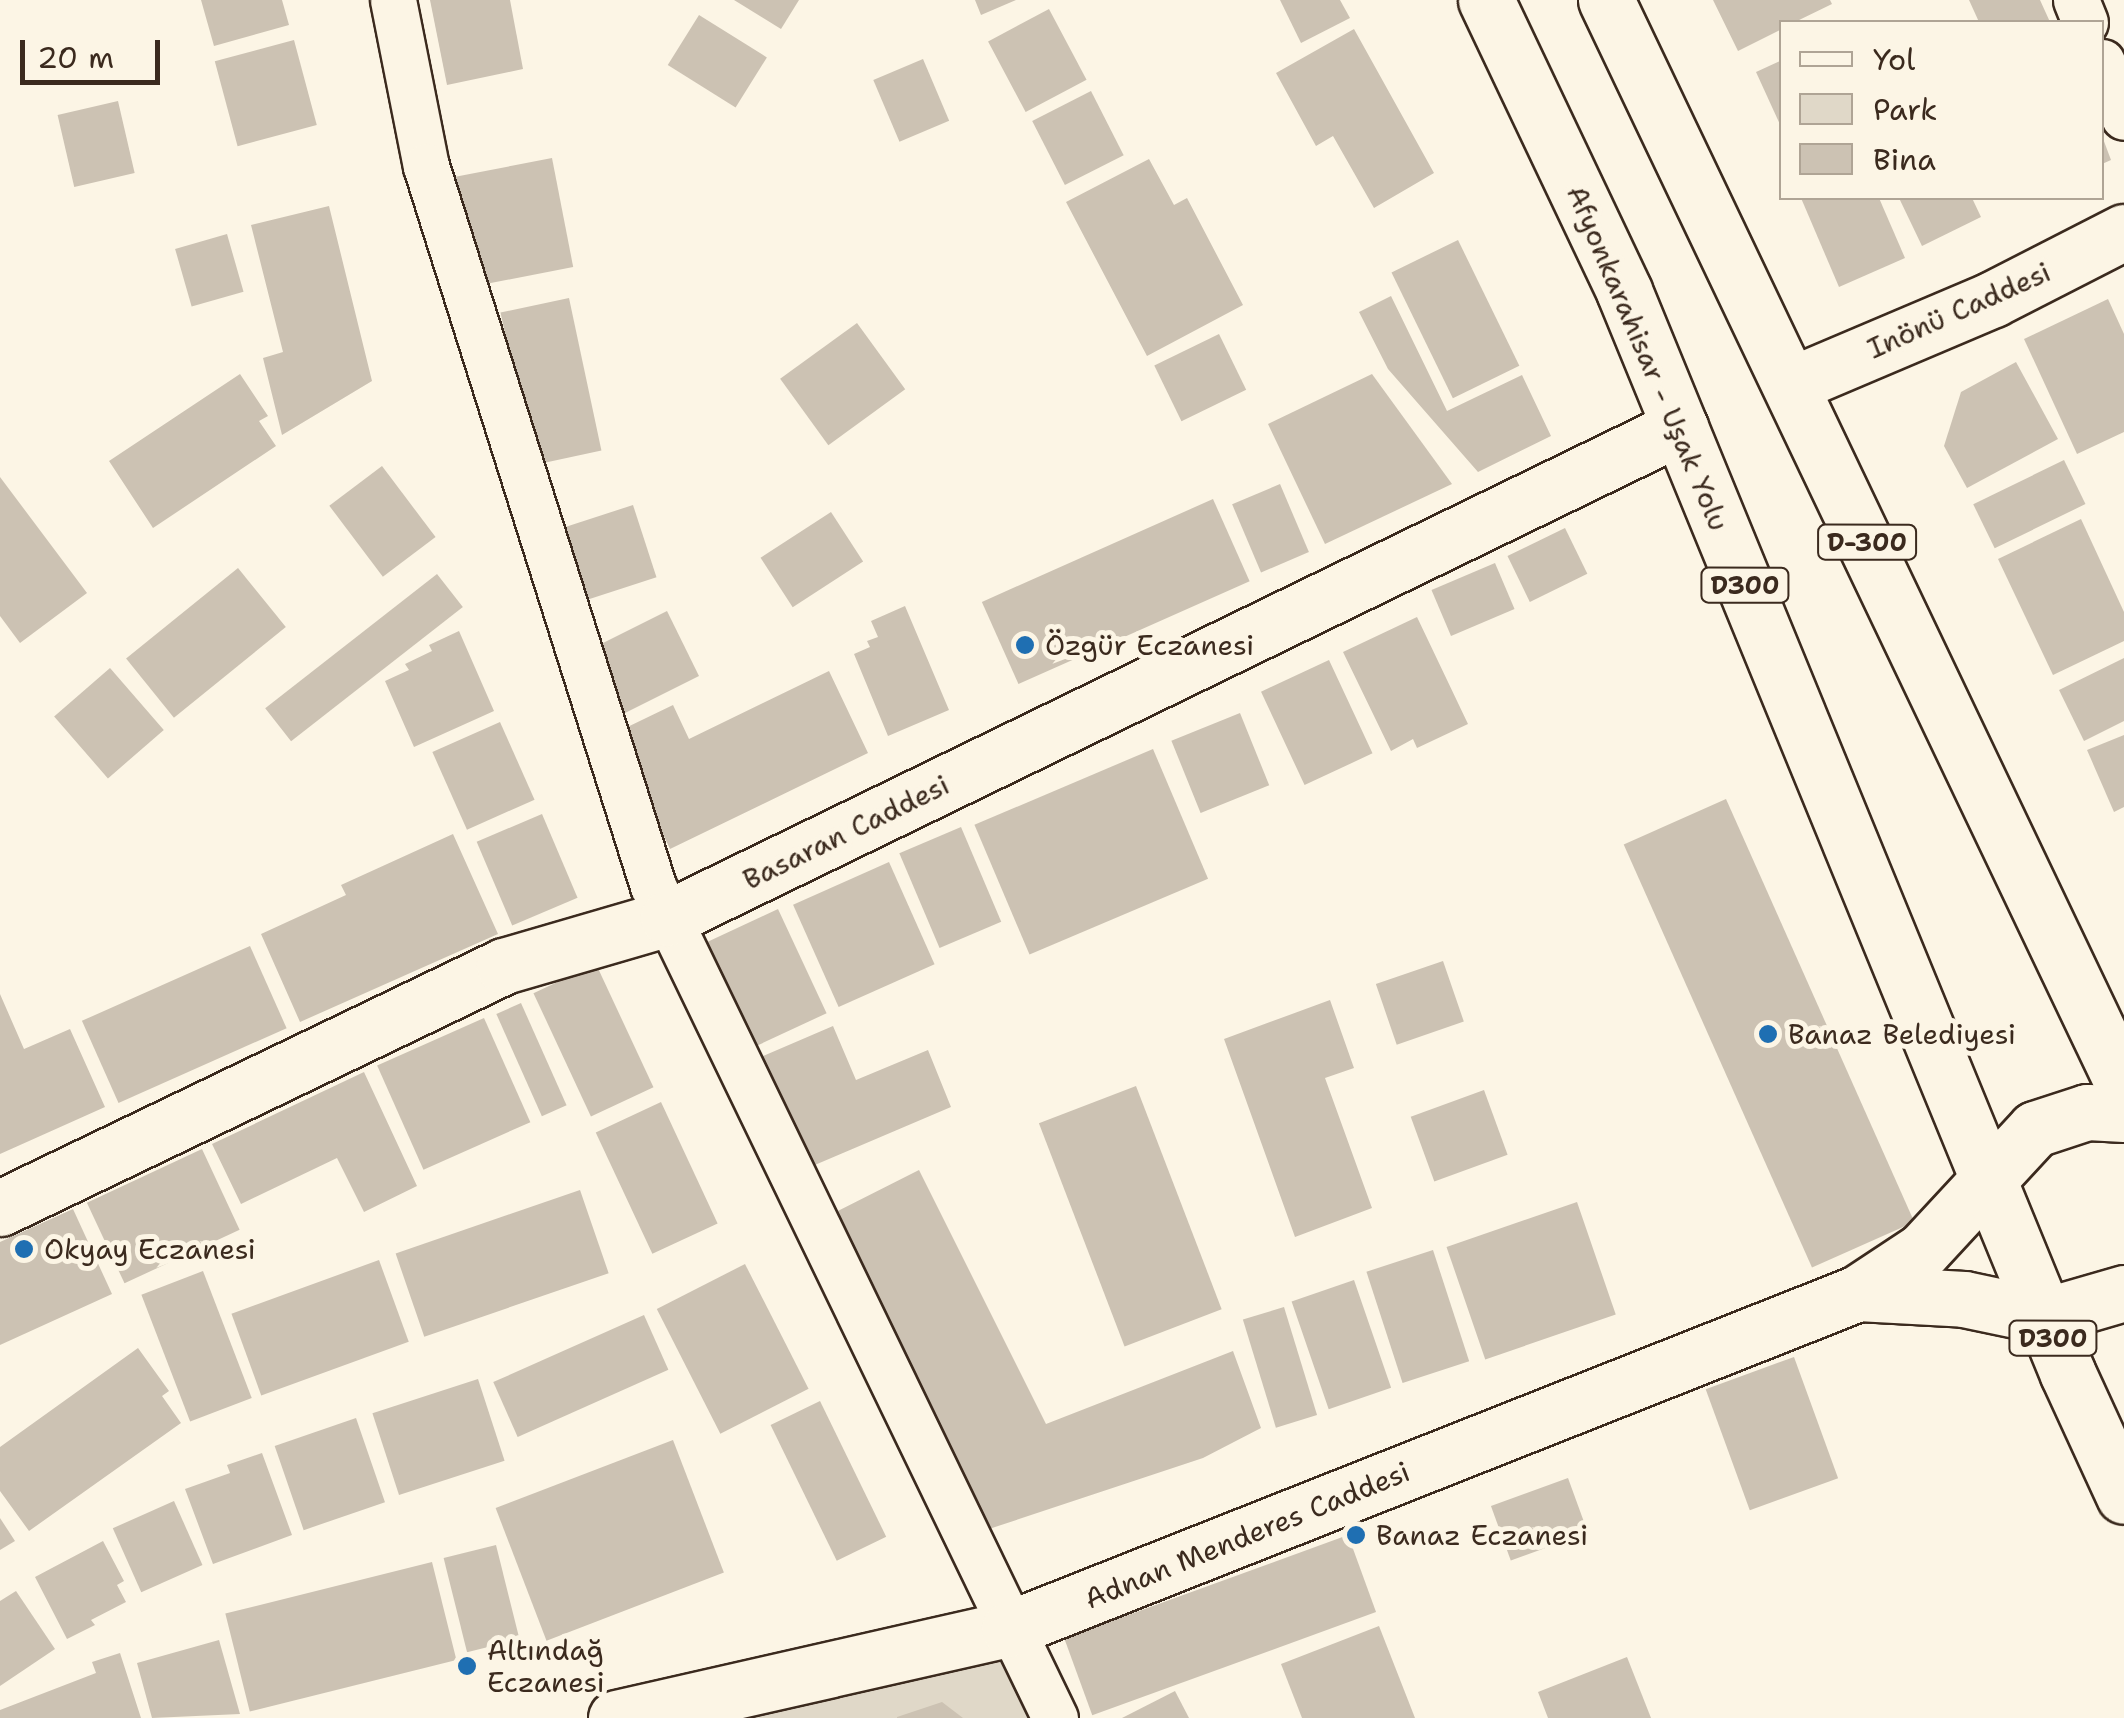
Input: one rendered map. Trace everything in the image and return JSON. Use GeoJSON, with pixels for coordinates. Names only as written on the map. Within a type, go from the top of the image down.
{"type":"FeatureCollection","features":[{"type":"Feature","properties":{"kind":"main road","name":"Afyonkarahisar - Uşak Yolu"},"geometry":{"type":"LineString","coordinates":[[1486,0],[1624,291],[2044,1316],[2124,1496]]}},
{"type":"Feature","properties":{"kind":"main road","name":"D-300"},"geometry":{"type":"LineString","coordinates":[[1606,0],[1793,384],[2124,1086]]}},
{"type":"Feature","properties":{"kind":"main road","name":"Inönü Caddesi"},"geometry":{"type":"LineString","coordinates":[[1793,384],[1994,299],[2124,232]]}},
{"type":"Feature","properties":{"kind":"main road","name":"Basaran Caddesi"},"geometry":{"type":"LineString","coordinates":[[0,1208],[504,966],[668,918],[1680,427]]}},
{"type":"Feature","properties":{"kind":"main road"},"geometry":{"type":"LineString","coordinates":[[1858,1293],[1923,1250],[2034,1129],[2087,1112],[2124,1114]]}},
{"type":"Feature","properties":{"kind":"main road"},"geometry":{"type":"LineString","coordinates":[[1858,1293],[1964,1299],[2044,1316],[2124,1293]]}},
{"type":"Feature","properties":{"kind":"main road","name":"Adnan Menderes Caddesi"},"geometry":{"type":"LineString","coordinates":[[616,1718],[1009,1630],[1858,1293]]}},
{"type":"Feature","properties":{"kind":"street"},"geometry":{"type":"LineString","coordinates":[[393,0],[426,166],[653,886],[1009,1630],[1055,1718]]}},
{"type":"Feature","properties":{"kind":"street"},"geometry":{"type":"LineString","coordinates":[[2104,67],[2124,117]]}},
{"type":"Feature","properties":{"kind":"green space"},"geometry":{"type":"Polygon","coordinates":[[[1009,1629],[1054,1718],[616,1718],[1009,1629]]]}},
{"type":"Feature","properties":{"kind":"building"},"geometry":{"type":"Polygon","coordinates":[[[201,0],[282,0],[289,25],[214,46],[201,0]]]}},
{"type":"Feature","properties":{"kind":"building"},"geometry":{"type":"Polygon","coordinates":[[[430,0],[510,0],[523,69],[447,85],[430,0]]]}},
{"type":"Feature","properties":{"kind":"building"},"geometry":{"type":"Polygon","coordinates":[[[734,0],[799,0],[781,29],[734,0]]]}},
{"type":"Feature","properties":{"kind":"building"},"geometry":{"type":"Polygon","coordinates":[[[975,0],[1016,0],[981,15],[975,0]]]}},
{"type":"Feature","properties":{"kind":"building"},"geometry":{"type":"Polygon","coordinates":[[[1280,0],[1340,0],[1350,18],[1301,43],[1280,0]]]}},
{"type":"Feature","properties":{"kind":"building"},"geometry":{"type":"Polygon","coordinates":[[[1713,0],[1830,0],[1832,4],[1799,20],[1779,20],[1779,30],[1738,51],[1713,0]]]}},
{"type":"Feature","properties":{"kind":"building"},"geometry":{"type":"Polygon","coordinates":[[[1969,0],[2040,0],[2049,20],[1978,20],[1969,0]]]}},
{"type":"Feature","properties":{"kind":"building"},"geometry":{"type":"Polygon","coordinates":[[[1049,9],[1087,80],[1026,112],[988,41],[1049,9]]]}},
{"type":"Feature","properties":{"kind":"building"},"geometry":{"type":"Polygon","coordinates":[[[699,15],[767,57],[736,107],[668,65],[699,15]]]}},
{"type":"Feature","properties":{"kind":"building"},"geometry":{"type":"Polygon","coordinates":[[[1354,29],[1434,173],[1374,208],[1333,136],[1316,146],[1276,73],[1354,29]]]}},
{"type":"Feature","properties":{"kind":"building"},"geometry":{"type":"Polygon","coordinates":[[[294,40],[317,125],[238,146],[215,61],[294,40]]]}},
{"type":"Feature","properties":{"kind":"building"},"geometry":{"type":"Polygon","coordinates":[[[923,59],[949,121],[899,142],[873,80],[923,59]]]}},
{"type":"Feature","properties":{"kind":"building"},"geometry":{"type":"Polygon","coordinates":[[[1779,61],[1779,122],[1756,72],[1779,61]]]}},
{"type":"Feature","properties":{"kind":"building"},"geometry":{"type":"Polygon","coordinates":[[[1091,91],[1124,155],[1065,185],[1032,121],[1091,91]]]}},
{"type":"Feature","properties":{"kind":"building"},"geometry":{"type":"Polygon","coordinates":[[[118,101],[135,173],[74,187],[58,115],[118,101]]]}},
{"type":"Feature","properties":{"kind":"building"},"geometry":{"type":"Polygon","coordinates":[[[2104,141],[2111,160],[2104,163],[2104,141]]]}},
{"type":"Feature","properties":{"kind":"building"},"geometry":{"type":"Polygon","coordinates":[[[552,158],[573,267],[474,286],[453,177],[552,158]]]}},
{"type":"Feature","properties":{"kind":"building"},"geometry":{"type":"Polygon","coordinates":[[[1149,159],[1174,205],[1187,198],[1243,305],[1147,356],[1066,202],[1149,159]]]}},
{"type":"Feature","properties":{"kind":"building"},"geometry":{"type":"Polygon","coordinates":[[[1802,200],[1880,200],[1905,258],[1839,287],[1802,200]]]}},
{"type":"Feature","properties":{"kind":"building"},"geometry":{"type":"Polygon","coordinates":[[[1900,200],[1973,200],[1981,217],[1922,246],[1900,200]]]}},
{"type":"Feature","properties":{"kind":"building"},"geometry":{"type":"Polygon","coordinates":[[[329,206],[372,381],[282,435],[263,358],[283,352],[251,225],[329,206]]]}},
{"type":"Feature","properties":{"kind":"building"},"geometry":{"type":"Polygon","coordinates":[[[227,234],[244,292],[192,307],[175,249],[227,234]]]}},
{"type":"Feature","properties":{"kind":"building"},"geometry":{"type":"Polygon","coordinates":[[[1458,240],[1519,366],[1453,398],[1391,272],[1458,240]]]}},
{"type":"Feature","properties":{"kind":"building"},"geometry":{"type":"Polygon","coordinates":[[[1391,296],[1447,411],[1522,375],[1551,436],[1478,472],[1388,369],[1359,312],[1391,296]]]}},
{"type":"Feature","properties":{"kind":"building"},"geometry":{"type":"Polygon","coordinates":[[[569,298],[601,451],[533,465],[501,313],[569,298]]]}},
{"type":"Feature","properties":{"kind":"building"},"geometry":{"type":"Polygon","coordinates":[[[2108,299],[2124,334],[2124,432],[2077,454],[2024,339],[2108,299]]]}},
{"type":"Feature","properties":{"kind":"building"},"geometry":{"type":"Polygon","coordinates":[[[857,323],[905,389],[828,445],[780,379],[857,323]]]}},
{"type":"Feature","properties":{"kind":"building"},"geometry":{"type":"Polygon","coordinates":[[[1219,334],[1246,390],[1181,421],[1154,366],[1219,334]]]}},
{"type":"Feature","properties":{"kind":"building"},"geometry":{"type":"Polygon","coordinates":[[[2016,362],[2058,439],[1967,488],[1944,446],[1961,392],[2016,362]]]}},
{"type":"Feature","properties":{"kind":"building"},"geometry":{"type":"Polygon","coordinates":[[[240,374],[268,416],[259,421],[276,446],[153,528],[109,461],[240,374]]]}},
{"type":"Feature","properties":{"kind":"building"},"geometry":{"type":"Polygon","coordinates":[[[1372,374],[1452,484],[1325,544],[1268,424],[1372,374]]]}},
{"type":"Feature","properties":{"kind":"building"},"geometry":{"type":"Polygon","coordinates":[[[2064,460],[2085,504],[1995,548],[1973,504],[2064,460]]]}},
{"type":"Feature","properties":{"kind":"building"},"geometry":{"type":"Polygon","coordinates":[[[382,466],[436,537],[383,577],[329,506],[382,466]]]}},
{"type":"Feature","properties":{"kind":"building"},"geometry":{"type":"Polygon","coordinates":[[[0,477],[87,593],[20,643],[0,616],[0,477]]]}},
{"type":"Feature","properties":{"kind":"building"},"geometry":{"type":"Polygon","coordinates":[[[1280,484],[1309,552],[1261,572],[1232,504],[1280,484]]]}},
{"type":"Feature","properties":{"kind":"building"},"geometry":{"type":"Polygon","coordinates":[[[1213,499],[1250,581],[1018,684],[982,602],[1213,499]]]}},
{"type":"Feature","properties":{"kind":"building"},"geometry":{"type":"Polygon","coordinates":[[[633,505],[656,577],[584,601],[561,528],[633,505]]]}},
{"type":"Feature","properties":{"kind":"building"},"geometry":{"type":"Polygon","coordinates":[[[831,512],[863,561],[793,607],[761,558],[831,512]]]}},
{"type":"Feature","properties":{"kind":"building"},"geometry":{"type":"Polygon","coordinates":[[[2081,519],[2124,612],[2124,641],[2053,675],[1998,559],[2081,519]]]}},
{"type":"Feature","properties":{"kind":"building"},"geometry":{"type":"Polygon","coordinates":[[[1565,528],[1587,574],[1530,602],[1507,556],[1565,528]]]}},
{"type":"Feature","properties":{"kind":"building"},"geometry":{"type":"Polygon","coordinates":[[[1495,563],[1515,609],[1451,636],[1431,590],[1495,563]]]}},
{"type":"Feature","properties":{"kind":"building"},"geometry":{"type":"Polygon","coordinates":[[[238,568],[286,627],[174,718],[126,659],[238,568]]]}},
{"type":"Feature","properties":{"kind":"building"},"geometry":{"type":"Polygon","coordinates":[[[437,574],[463,607],[291,741],[265,708],[437,574]]]}},
{"type":"Feature","properties":{"kind":"building"},"geometry":{"type":"Polygon","coordinates":[[[905,606],[949,710],[888,736],[854,654],[870,647],[867,641],[878,637],[871,621],[905,606]]]}},
{"type":"Feature","properties":{"kind":"building"},"geometry":{"type":"Polygon","coordinates":[[[667,611],[699,676],[615,718],[599,645],[667,611]]]}},
{"type":"Feature","properties":{"kind":"building"},"geometry":{"type":"Polygon","coordinates":[[[1417,617],[1468,724],[1417,748],[1413,739],[1391,751],[1343,652],[1417,617]]]}},
{"type":"Feature","properties":{"kind":"building"},"geometry":{"type":"Polygon","coordinates":[[[459,631],[494,711],[414,747],[385,681],[409,670],[405,664],[432,651],[429,645],[459,631]]]}},
{"type":"Feature","properties":{"kind":"building"},"geometry":{"type":"Polygon","coordinates":[[[2124,658],[2124,721],[2084,741],[2059,690],[2124,658]]]}},
{"type":"Feature","properties":{"kind":"building"},"geometry":{"type":"Polygon","coordinates":[[[1329,660],[1373,753],[1305,785],[1261,692],[1329,660]]]}},
{"type":"Feature","properties":{"kind":"building"},"geometry":{"type":"Polygon","coordinates":[[[110,668],[164,730],[108,778],[54,717],[110,668]]]}},
{"type":"Feature","properties":{"kind":"building"},"geometry":{"type":"Polygon","coordinates":[[[829,671],[868,753],[670,849],[615,733],[673,705],[689,739],[829,671]]]}},
{"type":"Feature","properties":{"kind":"building"},"geometry":{"type":"Polygon","coordinates":[[[1240,713],[1269,785],[1201,813],[1171,741],[1240,713]]]}},
{"type":"Feature","properties":{"kind":"building"},"geometry":{"type":"Polygon","coordinates":[[[500,722],[535,800],[467,830],[432,752],[500,722]]]}},
{"type":"Feature","properties":{"kind":"building"},"geometry":{"type":"Polygon","coordinates":[[[2124,735],[2124,807],[2114,812],[2087,750],[2124,735]]]}},
{"type":"Feature","properties":{"kind":"building"},"geometry":{"type":"Polygon","coordinates":[[[1153,749],[1208,879],[1030,955],[974,825],[1153,749]]]}},
{"type":"Feature","properties":{"kind":"building","name":"Banaz Belediyesi"},"geometry":{"type":"Polygon","coordinates":[[[1726,799],[1914,1222],[1812,1268],[1624,845],[1726,799]]]}},
{"type":"Feature","properties":{"kind":"building"},"geometry":{"type":"Polygon","coordinates":[[[542,814],[578,898],[512,926],[477,842],[542,814]]]}},
{"type":"Feature","properties":{"kind":"building"},"geometry":{"type":"Polygon","coordinates":[[[961,827],[1001,922],[940,948],[899,853],[961,827]]]}},
{"type":"Feature","properties":{"kind":"building"},"geometry":{"type":"Polygon","coordinates":[[[453,834],[498,934],[300,1022],[261,934],[346,895],[341,885],[453,834]]]}},
{"type":"Feature","properties":{"kind":"building"},"geometry":{"type":"Polygon","coordinates":[[[889,862],[935,964],[839,1007],[793,905],[889,862]]]}},
{"type":"Feature","properties":{"kind":"building"},"geometry":{"type":"Polygon","coordinates":[[[778,909],[827,1013],[748,1050],[699,946],[778,909]]]}},
{"type":"Feature","properties":{"kind":"building"},"geometry":{"type":"Polygon","coordinates":[[[250,946],[287,1028],[119,1103],[82,1021],[250,946]]]}},
{"type":"Feature","properties":{"kind":"building"},"geometry":{"type":"Polygon","coordinates":[[[1443,961],[1464,1022],[1397,1045],[1376,984],[1443,961]]]}},
{"type":"Feature","properties":{"kind":"building"},"geometry":{"type":"Polygon","coordinates":[[[596,964],[653,1087],[591,1116],[533,993],[596,964]]]}},
{"type":"Feature","properties":{"kind":"building"},"geometry":{"type":"Polygon","coordinates":[[[0,994],[24,1049],[70,1029],[105,1107],[0,1154],[0,994]]]}},
{"type":"Feature","properties":{"kind":"building"},"geometry":{"type":"Polygon","coordinates":[[[1330,1000],[1354,1068],[1325,1078],[1372,1208],[1295,1237],[1224,1039],[1330,1000]]]}},
{"type":"Feature","properties":{"kind":"building"},"geometry":{"type":"Polygon","coordinates":[[[521,1003],[567,1105],[542,1116],[496,1014],[521,1003]]]}},
{"type":"Feature","properties":{"kind":"building"},"geometry":{"type":"Polygon","coordinates":[[[484,1018],[530,1122],[423,1170],[377,1066],[484,1018]]]}},
{"type":"Feature","properties":{"kind":"building"},"geometry":{"type":"Polygon","coordinates":[[[833,1026],[856,1080],[928,1050],[951,1107],[796,1173],[749,1062],[833,1026]]]}},
{"type":"Feature","properties":{"kind":"building"},"geometry":{"type":"Polygon","coordinates":[[[364,1072],[417,1186],[364,1212],[337,1158],[241,1204],[212,1144],[364,1072]]]}},
{"type":"Feature","properties":{"kind":"building"},"geometry":{"type":"Polygon","coordinates":[[[1136,1086],[1222,1309],[1125,1346],[1039,1123],[1136,1086]]]}},
{"type":"Feature","properties":{"kind":"building"},"geometry":{"type":"Polygon","coordinates":[[[1484,1090],[1508,1155],[1434,1182],[1411,1117],[1484,1090]]]}},
{"type":"Feature","properties":{"kind":"building"},"geometry":{"type":"Polygon","coordinates":[[[661,1102],[718,1223],[652,1254],[596,1132],[661,1102]]]}},
{"type":"Feature","properties":{"kind":"building"},"geometry":{"type":"Polygon","coordinates":[[[202,1149],[240,1230],[125,1283],[87,1203],[202,1149]]]}},
{"type":"Feature","properties":{"kind":"building"},"geometry":{"type":"Polygon","coordinates":[[[919,1170],[1046,1424],[1233,1351],[1261,1428],[1203,1458],[977,1533],[820,1220],[919,1170]]]}},
{"type":"Feature","properties":{"kind":"building"},"geometry":{"type":"Polygon","coordinates":[[[580,1190],[609,1273],[424,1337],[396,1253],[580,1190]]]}},
{"type":"Feature","properties":{"kind":"building"},"geometry":{"type":"Polygon","coordinates":[[[1577,1202],[1616,1315],[1485,1359],[1447,1247],[1577,1202]]]}},
{"type":"Feature","properties":{"kind":"building"},"geometry":{"type":"Polygon","coordinates":[[[73,1209],[112,1294],[0,1345],[0,1242],[73,1209]]]}},
{"type":"Feature","properties":{"kind":"building"},"geometry":{"type":"Polygon","coordinates":[[[1433,1250],[1469,1361],[1403,1383],[1366,1272],[1433,1250]]]}},
{"type":"Feature","properties":{"kind":"building"},"geometry":{"type":"Polygon","coordinates":[[[379,1260],[409,1342],[261,1395],[231,1314],[379,1260]]]}},
{"type":"Feature","properties":{"kind":"building"},"geometry":{"type":"Polygon","coordinates":[[[745,1264],[809,1389],[720,1434],[657,1309],[745,1264]]]}},
{"type":"Feature","properties":{"kind":"building"},"geometry":{"type":"Polygon","coordinates":[[[203,1271],[252,1398],[190,1422],[141,1295],[203,1271]]]}},
{"type":"Feature","properties":{"kind":"building"},"geometry":{"type":"Polygon","coordinates":[[[1354,1280],[1391,1388],[1329,1409],[1292,1301],[1354,1280]]]}},
{"type":"Feature","properties":{"kind":"building"},"geometry":{"type":"Polygon","coordinates":[[[1284,1307],[1317,1415],[1276,1428],[1243,1320],[1284,1307]]]}},
{"type":"Feature","properties":{"kind":"building"},"geometry":{"type":"Polygon","coordinates":[[[644,1315],[668,1370],[518,1437],[493,1382],[644,1315]]]}},
{"type":"Feature","properties":{"kind":"building"},"geometry":{"type":"Polygon","coordinates":[[[138,1348],[169,1391],[162,1396],[181,1423],[29,1531],[0,1491],[0,1447],[138,1348]]]}},
{"type":"Feature","properties":{"kind":"building"},"geometry":{"type":"Polygon","coordinates":[[[1794,1357],[1838,1478],[1750,1510],[1706,1389],[1794,1357]]]}},
{"type":"Feature","properties":{"kind":"building"},"geometry":{"type":"Polygon","coordinates":[[[478,1379],[505,1461],[399,1495],[372,1413],[478,1379]]]}},
{"type":"Feature","properties":{"kind":"building"},"geometry":{"type":"Polygon","coordinates":[[[820,1401],[886,1537],[837,1561],[771,1425],[820,1401]]]}},
{"type":"Feature","properties":{"kind":"building"},"geometry":{"type":"Polygon","coordinates":[[[356,1418],[385,1502],[304,1530],[275,1446],[356,1418]]]}},
{"type":"Feature","properties":{"kind":"building"},"geometry":{"type":"Polygon","coordinates":[[[673,1440],[724,1573],[547,1641],[496,1508],[673,1440]]]}},
{"type":"Feature","properties":{"kind":"building"},"geometry":{"type":"Polygon","coordinates":[[[262,1453],[292,1535],[213,1564],[185,1489],[230,1473],[227,1465],[262,1453]]]}},
{"type":"Feature","properties":{"kind":"building"},"geometry":{"type":"Polygon","coordinates":[[[1568,1478],[1588,1533],[1511,1561],[1491,1506],[1568,1478]]]}},
{"type":"Feature","properties":{"kind":"building"},"geometry":{"type":"Polygon","coordinates":[[[174,1501],[202,1565],[141,1592],[113,1528],[174,1501]]]}},
{"type":"Feature","properties":{"kind":"building"},"geometry":{"type":"Polygon","coordinates":[[[0,1518],[15,1541],[0,1550],[0,1518]]]}},
{"type":"Feature","properties":{"kind":"building"},"geometry":{"type":"Polygon","coordinates":[[[1348,1535],[1376,1612],[1092,1715],[1064,1638],[1348,1535]]]}},
{"type":"Feature","properties":{"kind":"building"},"geometry":{"type":"Polygon","coordinates":[[[103,1541],[124,1581],[117,1585],[126,1602],[91,1620],[95,1625],[67,1639],[35,1577],[103,1541]]]}},
{"type":"Feature","properties":{"kind":"building"},"geometry":{"type":"Polygon","coordinates":[[[496,1545],[519,1639],[467,1652],[444,1558],[496,1545]]]}},
{"type":"Feature","properties":{"kind":"building"},"geometry":{"type":"Polygon","coordinates":[[[432,1562],[456,1660],[250,1712],[225,1614],[432,1562]]]}},
{"type":"Feature","properties":{"kind":"building"},"geometry":{"type":"Polygon","coordinates":[[[16,1591],[55,1649],[0,1686],[0,1601],[16,1591]]]}},
{"type":"Feature","properties":{"kind":"building"},"geometry":{"type":"Polygon","coordinates":[[[1379,1626],[1415,1718],[1302,1718],[1281,1664],[1379,1626]]]}},
{"type":"Feature","properties":{"kind":"building"},"geometry":{"type":"Polygon","coordinates":[[[219,1640],[240,1714],[152,1718],[137,1663],[219,1640]]]}},
{"type":"Feature","properties":{"kind":"building"},"geometry":{"type":"Polygon","coordinates":[[[120,1653],[141,1718],[0,1718],[0,1710],[96,1673],[92,1662],[120,1653]]]}},
{"type":"Feature","properties":{"kind":"building"},"geometry":{"type":"Polygon","coordinates":[[[1627,1657],[1651,1718],[1548,1718],[1538,1692],[1627,1657]]]}},
{"type":"Feature","properties":{"kind":"building"},"geometry":{"type":"Polygon","coordinates":[[[1175,1691],[1189,1718],[1122,1718],[1175,1691]]]}},
{"type":"Feature","properties":{"kind":"building"},"geometry":{"type":"Polygon","coordinates":[[[942,1702],[963,1718],[897,1718],[897,1717],[942,1702]]]}},
{"type":"Feature","properties":{"kind":"place","name":"Özgür Eczanesi"},"geometry":{"type":"Point","coordinates":[1025,645]}},
{"type":"Feature","properties":{"kind":"place","name":"Banaz Belediyesi"},"geometry":{"type":"Point","coordinates":[1768,1034]}},
{"type":"Feature","properties":{"kind":"place","name":"Okyay Eczanesi"},"geometry":{"type":"Point","coordinates":[24,1249]}},
{"type":"Feature","properties":{"kind":"place","name":"Banaz Eczanesi"},"geometry":{"type":"Point","coordinates":[1356,1535]}},
{"type":"Feature","properties":{"kind":"place","name":"Altındağ Eczanesi"},"geometry":{"type":"Point","coordinates":[467,1666]}}]}
